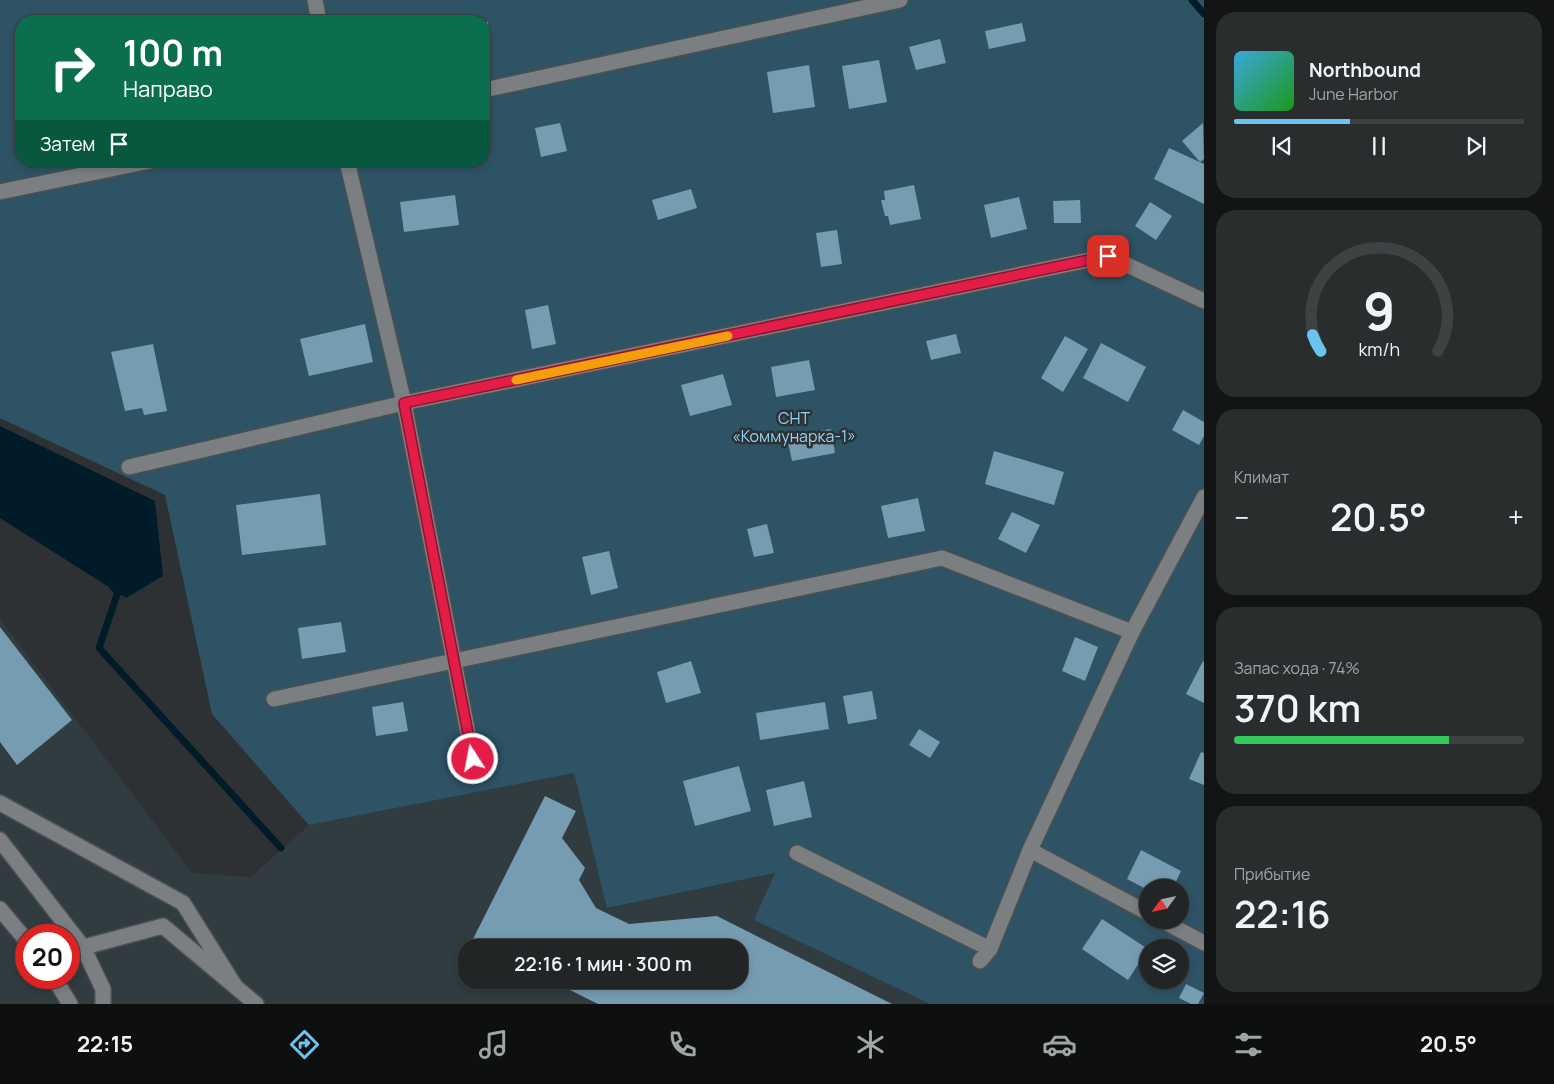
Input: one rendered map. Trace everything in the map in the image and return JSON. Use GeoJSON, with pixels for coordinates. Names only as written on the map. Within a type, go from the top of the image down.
{"type":"FeatureCollection","features":[{"type":"Feature","properties":{"kind":"street"},"geometry":{"type":"LineString","coordinates":[[315,0],[318,15]]}},
{"type":"Feature","properties":{"kind":"street"},"geometry":{"type":"LineString","coordinates":[[490,89],[900,0]]}},
{"type":"Feature","properties":{"kind":"street"},"geometry":{"type":"LineString","coordinates":[[0,192],[121,167]]}},
{"type":"Feature","properties":{"kind":"street"},"geometry":{"type":"LineString","coordinates":[[348,167],[404,403],[473,759]]}},
{"type":"Feature","properties":{"kind":"street"},"geometry":{"type":"LineString","coordinates":[[129,467],[404,403],[1108,256],[1204,301]]}},
{"type":"Feature","properties":{"kind":"street"},"geometry":{"type":"LineString","coordinates":[[980,961],[990,949],[1030,850],[1132,632],[1204,497]]}},
{"type":"Feature","properties":{"kind":"street"},"geometry":{"type":"LineString","coordinates":[[274,699],[942,558],[1132,632]]}},
{"type":"Feature","properties":{"kind":"street"},"geometry":{"type":"LineString","coordinates":[[0,803],[183,903],[235,986]]}},
{"type":"Feature","properties":{"kind":"street"},"geometry":{"type":"LineString","coordinates":[[0,840],[59,924]]}},
{"type":"Feature","properties":{"kind":"street"},"geometry":{"type":"LineString","coordinates":[[1030,850],[1139,908]]}},
{"type":"Feature","properties":{"kind":"street"},"geometry":{"type":"LineString","coordinates":[[797,853],[990,949]]}},
{"type":"Feature","properties":{"kind":"street"},"geometry":{"type":"LineString","coordinates":[[0,909],[15,927]]}},
{"type":"Feature","properties":{"kind":"street"},"geometry":{"type":"LineString","coordinates":[[80,948],[163,926],[256,1004]]}},
{"type":"Feature","properties":{"kind":"street"},"geometry":{"type":"LineString","coordinates":[[1178,929],[1204,943]]}},
{"type":"Feature","properties":{"kind":"street"},"geometry":{"type":"LineString","coordinates":[[80,955],[103,989],[103,1004]]}},
{"type":"Feature","properties":{"kind":"street"},"geometry":{"type":"LineString","coordinates":[[61,989],[70,1004]]}},
{"type":"Feature","properties":{"kind":"shaded area"},"geometry":{"type":"Polygon","coordinates":[[[0,426],[155,501],[163,576],[126,598],[0,518],[0,426]]]}},
{"type":"Feature","properties":{"kind":"shaded area"},"geometry":{"type":"Polygon","coordinates":[[[0,619],[192,873],[251,877],[309,825],[574,773],[608,908],[776,873],[754,920],[930,1004],[0,1004],[0,619]]]}},
{"type":"Feature","properties":{"kind":"green space","name":"СНТ «Коммунарка-1»"},"geometry":{"type":"Polygon","coordinates":[[[0,0],[1204,0],[1204,1004],[930,1004],[754,920],[775,873],[607,908],[574,773],[309,825],[212,714],[165,495],[0,418],[0,0]]]}},
{"type":"Feature","properties":{"kind":"building"},"geometry":{"type":"Polygon","coordinates":[[[1022,23],[1026,41],[989,49],[985,31],[1022,23]]]}},
{"type":"Feature","properties":{"kind":"building"},"geometry":{"type":"Polygon","coordinates":[[[940,39],[946,63],[916,70],[909,47],[940,39]]]}},
{"type":"Feature","properties":{"kind":"building"},"geometry":{"type":"Polygon","coordinates":[[[879,60],[887,102],[849,109],[842,66],[879,60]]]}},
{"type":"Feature","properties":{"kind":"building"},"geometry":{"type":"Polygon","coordinates":[[[809,65],[815,107],[773,113],[767,72],[809,65]]]}},
{"type":"Feature","properties":{"kind":"building"},"geometry":{"type":"Polygon","coordinates":[[[560,123],[567,151],[541,157],[535,128],[560,123]]]}},
{"type":"Feature","properties":{"kind":"building"},"geometry":{"type":"Polygon","coordinates":[[[1203,123],[1204,159],[1200,162],[1182,141],[1203,123]]]}},
{"type":"Feature","properties":{"kind":"building"},"geometry":{"type":"Polygon","coordinates":[[[1169,148],[1204,164],[1204,204],[1154,179],[1169,148]]]}},
{"type":"Feature","properties":{"kind":"building"},"geometry":{"type":"Polygon","coordinates":[[[914,185],[921,219],[890,225],[888,216],[885,216],[881,200],[885,200],[884,191],[914,185]]]}},
{"type":"Feature","properties":{"kind":"building"},"geometry":{"type":"Polygon","coordinates":[[[691,189],[697,208],[658,220],[652,200],[691,189]]]}},
{"type":"Feature","properties":{"kind":"building"},"geometry":{"type":"Polygon","coordinates":[[[455,195],[459,225],[404,232],[400,202],[455,195]]]}},
{"type":"Feature","properties":{"kind":"building"},"geometry":{"type":"Polygon","coordinates":[[[1019,197],[1027,229],[991,238],[984,205],[1019,197]]]}},
{"type":"Feature","properties":{"kind":"building"},"geometry":{"type":"Polygon","coordinates":[[[1080,200],[1081,223],[1054,223],[1053,201],[1080,200]]]}},
{"type":"Feature","properties":{"kind":"building"},"geometry":{"type":"Polygon","coordinates":[[[1150,202],[1172,216],[1156,240],[1135,226],[1150,202]]]}},
{"type":"Feature","properties":{"kind":"building"},"geometry":{"type":"Polygon","coordinates":[[[837,230],[842,264],[821,267],[816,233],[837,230]]]}},
{"type":"Feature","properties":{"kind":"building"},"geometry":{"type":"Polygon","coordinates":[[[548,305],[556,344],[532,349],[525,310],[548,305]]]}},
{"type":"Feature","properties":{"kind":"building"},"geometry":{"type":"Polygon","coordinates":[[[365,324],[373,362],[309,376],[300,339],[365,324]]]}},
{"type":"Feature","properties":{"kind":"building"},"geometry":{"type":"Polygon","coordinates":[[[956,334],[961,353],[931,360],[926,341],[956,334]]]}},
{"type":"Feature","properties":{"kind":"building"},"geometry":{"type":"Polygon","coordinates":[[[1065,336],[1088,349],[1063,392],[1041,378],[1065,336]]]}},
{"type":"Feature","properties":{"kind":"building"},"geometry":{"type":"Polygon","coordinates":[[[1101,343],[1146,367],[1128,402],[1083,378],[1101,343]]]}},
{"type":"Feature","properties":{"kind":"building"},"geometry":{"type":"Polygon","coordinates":[[[153,344],[167,411],[144,415],[142,408],[125,411],[111,352],[153,344]]]}},
{"type":"Feature","properties":{"kind":"building"},"geometry":{"type":"Polygon","coordinates":[[[809,360],[815,390],[776,397],[771,367],[809,360]]]}},
{"type":"Feature","properties":{"kind":"building"},"geometry":{"type":"Polygon","coordinates":[[[723,374],[732,405],[690,416],[681,385],[723,374]]]}},
{"type":"Feature","properties":{"kind":"building"},"geometry":{"type":"Polygon","coordinates":[[[1183,410],[1204,422],[1204,436],[1199,445],[1172,430],[1183,410]]]}},
{"type":"Feature","properties":{"kind":"building"},"geometry":{"type":"Polygon","coordinates":[[[831,429],[835,453],[792,461],[787,437],[831,429]]]}},
{"type":"Feature","properties":{"kind":"building"},"geometry":{"type":"Polygon","coordinates":[[[994,451],[1064,472],[1054,505],[985,484],[994,451]]]}},
{"type":"Feature","properties":{"kind":"building"},"geometry":{"type":"Polygon","coordinates":[[[320,494],[326,545],[242,555],[236,505],[320,494]]]}},
{"type":"Feature","properties":{"kind":"building"},"geometry":{"type":"Polygon","coordinates":[[[918,498],[925,531],[888,538],[881,506],[918,498]]]}},
{"type":"Feature","properties":{"kind":"building"},"geometry":{"type":"Polygon","coordinates":[[[1012,512],[1040,525],[1026,553],[998,539],[1012,512]]]}},
{"type":"Feature","properties":{"kind":"building"},"geometry":{"type":"Polygon","coordinates":[[[767,524],[774,553],[754,557],[747,529],[767,524]]]}},
{"type":"Feature","properties":{"kind":"building"},"geometry":{"type":"Polygon","coordinates":[[[609,551],[618,588],[591,595],[582,557],[609,551]]]}},
{"type":"Feature","properties":{"kind":"building"},"geometry":{"type":"Polygon","coordinates":[[[341,622],[346,652],[302,659],[298,628],[341,622]]]}},
{"type":"Feature","properties":{"kind":"building"},"geometry":{"type":"Polygon","coordinates":[[[0,627],[72,720],[17,765],[0,742],[0,627]]]}},
{"type":"Feature","properties":{"kind":"building"},"geometry":{"type":"Polygon","coordinates":[[[1075,637],[1098,647],[1085,681],[1062,671],[1075,637]]]}},
{"type":"Feature","properties":{"kind":"building"},"geometry":{"type":"Polygon","coordinates":[[[691,661],[701,693],[666,703],[657,672],[691,661]]]}},
{"type":"Feature","properties":{"kind":"building"},"geometry":{"type":"Polygon","coordinates":[[[1204,662],[1204,703],[1186,694],[1204,662]]]}},
{"type":"Feature","properties":{"kind":"building"},"geometry":{"type":"Polygon","coordinates":[[[872,691],[877,719],[848,724],[843,696],[872,691]]]}},
{"type":"Feature","properties":{"kind":"building"},"geometry":{"type":"Polygon","coordinates":[[[403,702],[408,731],[376,736],[372,707],[403,702]]]}},
{"type":"Feature","properties":{"kind":"building"},"geometry":{"type":"Polygon","coordinates":[[[825,702],[829,729],[760,740],[756,713],[825,702]]]}},
{"type":"Feature","properties":{"kind":"building"},"geometry":{"type":"Polygon","coordinates":[[[919,729],[940,742],[930,758],[909,745],[919,729]]]}},
{"type":"Feature","properties":{"kind":"building"},"geometry":{"type":"Polygon","coordinates":[[[1201,752],[1204,753],[1204,785],[1189,779],[1201,752]]]}},
{"type":"Feature","properties":{"kind":"building"},"geometry":{"type":"Polygon","coordinates":[[[739,766],[751,811],[695,826],[683,781],[739,766]]]}},
{"type":"Feature","properties":{"kind":"building"},"geometry":{"type":"Polygon","coordinates":[[[804,781],[812,817],[774,826],[766,790],[804,781]]]}},
{"type":"Feature","properties":{"kind":"building"},"geometry":{"type":"Polygon","coordinates":[[[545,796],[576,811],[562,838],[585,868],[579,880],[596,908],[629,924],[717,916],[892,1004],[598,1004],[568,989],[748,989],[748,939],[473,939],[545,796]]]}},
{"type":"Feature","properties":{"kind":"building"},"geometry":{"type":"Polygon","coordinates":[[[1141,850],[1181,871],[1177,879],[1139,879],[1139,885],[1127,879],[1141,850]]]}},
{"type":"Feature","properties":{"kind":"building"},"geometry":{"type":"Polygon","coordinates":[[[1102,919],[1139,943],[1139,963],[1128,980],[1082,949],[1102,919]]]}},
{"type":"Feature","properties":{"kind":"building"},"geometry":{"type":"Polygon","coordinates":[[[1189,986],[1204,993],[1198,1004],[1191,1004],[1179,998],[1184,989],[1189,989],[1189,986]]]}},
{"type":"Feature","properties":{"kind":"waterway"},"geometry":{"type":"LineString","coordinates":[[1192,0],[1204,14]]}},
{"type":"Feature","properties":{"kind":"waterway"},"geometry":{"type":"LineString","coordinates":[[112,586],[118,592],[99,648],[281,848]]}},
{"type":"Feature","properties":{"kind":"slow traffic"},"geometry":{"type":"LineString","coordinates":[[516,380],[728,336]]}},
{"type":"Feature","properties":{"kind":"route"},"geometry":{"type":"LineString","coordinates":[[473,759],[404,403],[1108,256]]}}]}
